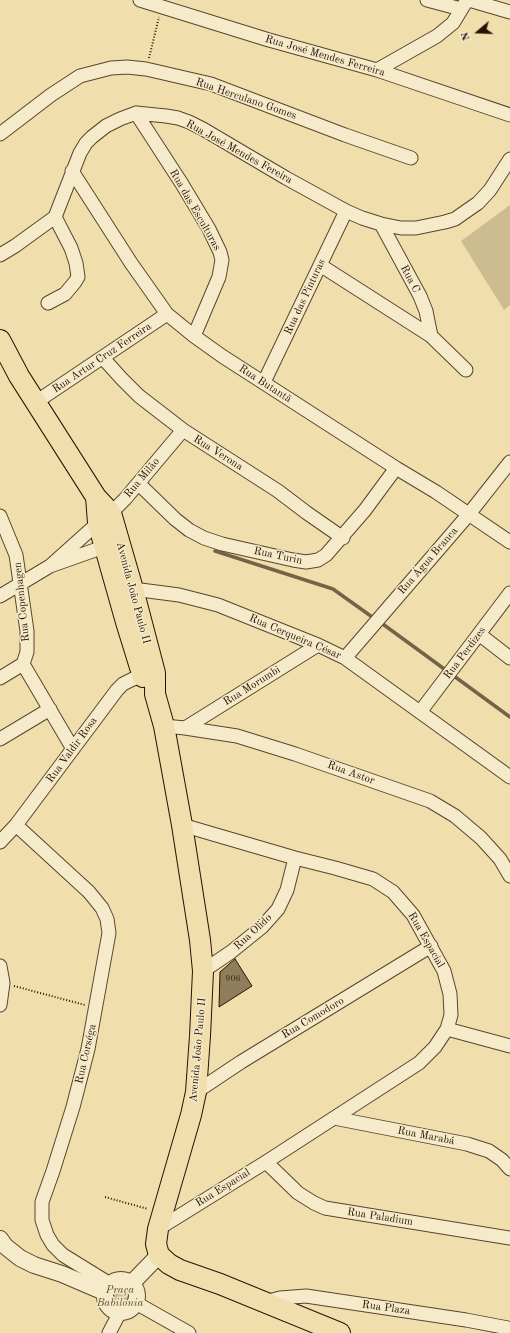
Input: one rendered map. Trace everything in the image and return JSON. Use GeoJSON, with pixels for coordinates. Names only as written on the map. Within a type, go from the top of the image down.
{"type":"FeatureCollection","features":[{"type":"Feature","properties":{"kind":"main road","name":"Avenida João Paulo II"},"geometry":{"type":"LineString","coordinates":[[0,340],[19,376],[96,497],[104,518],[156,694],[164,726],[182,825],[200,940],[203,971],[196,1092],[191,1115],[160,1221],[156,1244],[159,1255]]}},
{"type":"Feature","properties":{"kind":"main road"},"geometry":{"type":"LineString","coordinates":[[159,1255],[169,1264],[180,1270],[265,1302],[340,1333]]}},
{"type":"Feature","properties":{"kind":"street","name":"Rua José Mendes Ferreira"},"geometry":{"type":"LineString","coordinates":[[140,0],[163,3],[194,18],[377,70],[510,115]]}},
{"type":"Feature","properties":{"kind":"street"},"geometry":{"type":"LineString","coordinates":[[427,0],[466,3],[510,12]]}},
{"type":"Feature","properties":{"kind":"street"},"geometry":{"type":"LineString","coordinates":[[377,70],[437,36],[453,23],[466,3]]}},
{"type":"Feature","properties":{"kind":"street","name":"Rua Herculano Gomes"},"geometry":{"type":"LineString","coordinates":[[0,134],[51,95],[80,76],[111,68],[146,69],[211,84],[411,158]]}},
{"type":"Feature","properties":{"kind":"street","name":"Rua José Mendes Fereira"},"geometry":{"type":"LineString","coordinates":[[56,216],[72,171],[80,152],[86,143],[106,126],[136,113],[178,118],[189,122],[346,211],[381,224],[401,228],[430,226],[455,219],[482,199],[490,190],[510,159]]}},
{"type":"Feature","properties":{"kind":"street","name":"Rua das Esculturas"},"geometry":{"type":"LineString","coordinates":[[136,113],[193,203],[217,245],[221,256],[222,267],[220,277],[194,336]]}},
{"type":"Feature","properties":{"kind":"street","name":"Rua Butantã"},"geometry":{"type":"LineString","coordinates":[[72,171],[131,263],[167,314],[222,356],[469,514],[510,542]]}},
{"type":"Feature","properties":{"kind":"street","name":"Rua das Pinturas"},"geometry":{"type":"LineString","coordinates":[[264,382],[346,211]]}},
{"type":"Feature","properties":{"kind":"street"},"geometry":{"type":"LineString","coordinates":[[0,255],[56,216],[71,248],[76,263],[78,277],[72,287],[48,304]]}},
{"type":"Feature","properties":{"kind":"street","name":"Rua C"},"geometry":{"type":"LineString","coordinates":[[381,224],[420,296],[426,311],[431,336]]}},
{"type":"Feature","properties":{"kind":"street"},"geometry":{"type":"LineString","coordinates":[[320,265],[431,336],[466,370]]}},
{"type":"Feature","properties":{"kind":"street","name":"Rua Artur Cruz Ferreira"},"geometry":{"type":"LineString","coordinates":[[36,402],[167,314]]}},
{"type":"Feature","properties":{"kind":"street","name":"Rua Verona"},"geometry":{"type":"LineString","coordinates":[[103,358],[120,378],[183,430],[272,488],[343,538]]}},
{"type":"Feature","properties":{"kind":"street","name":"Rua Milão"},"geometry":{"type":"LineString","coordinates":[[50,566],[104,518],[139,484],[183,430]]}},
{"type":"Feature","properties":{"kind":"street","name":"Rua Água Branca"},"geometry":{"type":"LineString","coordinates":[[346,658],[469,514],[510,462]]}},
{"type":"Feature","properties":{"kind":"street","name":"Rua Turin"},"geometry":{"type":"LineString","coordinates":[[139,484],[175,519],[189,530],[204,538],[222,544],[294,560],[311,562],[326,555],[343,538],[396,468]]}},
{"type":"Feature","properties":{"kind":"street","name":"Rua Copenhagen"},"geometry":{"type":"LineString","coordinates":[[0,516],[16,555],[21,584],[27,631],[27,652],[23,664]]}},
{"type":"Feature","properties":{"kind":"street"},"geometry":{"type":"LineString","coordinates":[[0,596],[50,566],[112,544]]}},
{"type":"Feature","properties":{"kind":"street","name":"Rua Cerqueira César"},"geometry":{"type":"LineString","coordinates":[[126,591],[179,595],[218,605],[318,645],[346,658],[510,777]]}},
{"type":"Feature","properties":{"kind":"street","name":"Rua Perdizes"},"geometry":{"type":"LineString","coordinates":[[420,712],[510,593]]}},
{"type":"Feature","properties":{"kind":"street"},"geometry":{"type":"LineString","coordinates":[[479,634],[510,658]]}},
{"type":"Feature","properties":{"kind":"street","name":"Rua Morumbi"},"geometry":{"type":"LineString","coordinates":[[185,728],[318,645]]}},
{"type":"Feature","properties":{"kind":"street"},"geometry":{"type":"LineString","coordinates":[[0,678],[23,664],[73,749]]}},
{"type":"Feature","properties":{"kind":"street","name":"Rua Valdir Rosa"},"geometry":{"type":"LineString","coordinates":[[0,842],[16,825],[117,690],[123,684],[149,674]]}},
{"type":"Feature","properties":{"kind":"street"},"geometry":{"type":"LineString","coordinates":[[0,739],[50,709]]}},
{"type":"Feature","properties":{"kind":"street","name":"Rua Astor"},"geometry":{"type":"LineString","coordinates":[[164,726],[237,736],[296,754],[430,801],[455,816],[481,838],[500,859],[510,876]]}},
{"type":"Feature","properties":{"kind":"street","name":"Rua Corséga"},"geometry":{"type":"LineString","coordinates":[[16,825],[88,892],[102,908],[107,919],[109,933],[88,1049],[73,1107],[42,1202],[42,1220],[53,1245],[63,1255],[107,1288]]}},
{"type":"Feature","properties":{"kind":"street","name":"Rua Espacial"},"geometry":{"type":"LineString","coordinates":[[160,1221],[266,1162],[419,1064],[435,1047],[447,1029],[451,1015],[450,994],[444,971],[413,915],[393,892],[373,879],[182,825]]}},
{"type":"Feature","properties":{"kind":"street","name":"Rua Olido"},"geometry":{"type":"LineString","coordinates":[[203,971],[244,942],[262,927],[278,909],[287,890],[295,858]]}},
{"type":"Feature","properties":{"kind":"street","name":"Rua Comodoro"},"geometry":{"type":"LineString","coordinates":[[196,1092],[241,1062],[431,946]]}},
{"type":"Feature","properties":{"kind":"street"},"geometry":{"type":"LineString","coordinates":[[0,966],[3,983],[0,1005]]}},
{"type":"Feature","properties":{"kind":"street"},"geometry":{"type":"LineString","coordinates":[[447,1029],[510,1046]]}},
{"type":"Feature","properties":{"kind":"street","name":"Rua Marabá"},"geometry":{"type":"LineString","coordinates":[[334,1118],[467,1144],[489,1151],[502,1160],[510,1169]]}},
{"type":"Feature","properties":{"kind":"street","name":"Rua Paladium"},"geometry":{"type":"LineString","coordinates":[[266,1162],[298,1193],[325,1208],[510,1238]]}},
{"type":"Feature","properties":{"kind":"street"},"geometry":{"type":"LineString","coordinates":[[0,1239],[5,1246],[20,1258],[34,1265],[107,1288]]}},
{"type":"Feature","properties":{"kind":"street"},"geometry":{"type":"LineString","coordinates":[[131,1284],[159,1255]]}},
{"type":"Feature","properties":{"kind":"street"},"geometry":{"type":"LineString","coordinates":[[118,1280],[127,1281],[131,1284],[137,1293],[136,1303],[129,1310],[120,1312],[107,1306],[105,1301],[107,1288],[118,1280]]}},
{"type":"Feature","properties":{"kind":"street","name":"Rua Plaza"},"geometry":{"type":"LineString","coordinates":[[265,1302],[280,1298],[306,1296],[466,1320],[508,1328]]}},
{"type":"Feature","properties":{"kind":"street"},"geometry":{"type":"LineString","coordinates":[[136,1303],[189,1333]]}},
{"type":"Feature","properties":{"kind":"street"},"geometry":{"type":"LineString","coordinates":[[109,1333],[120,1312]]}},
{"type":"Feature","properties":{"kind":"path"},"geometry":{"type":"LineString","coordinates":[[146,69],[163,3]]}},
{"type":"Feature","properties":{"kind":"path"},"geometry":{"type":"LineString","coordinates":[[3,983],[96,1008]]}},
{"type":"Feature","properties":{"kind":"path"},"geometry":{"type":"LineString","coordinates":[[105,1197],[160,1221]]}},
{"type":"Feature","properties":{"kind":"green space"},"geometry":{"type":"Polygon","coordinates":[[[510,205],[510,305],[504,310],[461,241],[510,205]]]}},
{"type":"Feature","properties":{"kind":"green space","name":"Praça Babilonia"},"geometry":{"type":"Polygon","coordinates":[[[118,1280],[124,1280],[134,1287],[137,1296],[136,1302],[130,1309],[124,1312],[118,1312],[108,1305],[105,1299],[105,1293],[112,1283],[118,1280]]]}},
{"type":"Feature","properties":{"kind":"building"},"geometry":{"type":"Polygon","coordinates":[[[235,959],[252,986],[219,1007],[220,972],[235,959]]]}},
{"type":"Feature","properties":{"kind":"waterway"},"geometry":{"type":"LineString","coordinates":[[215,551],[333,589],[375,619]]}},
{"type":"Feature","properties":{"kind":"waterway"},"geometry":{"type":"LineString","coordinates":[[380,622],[510,717]]}}]}
